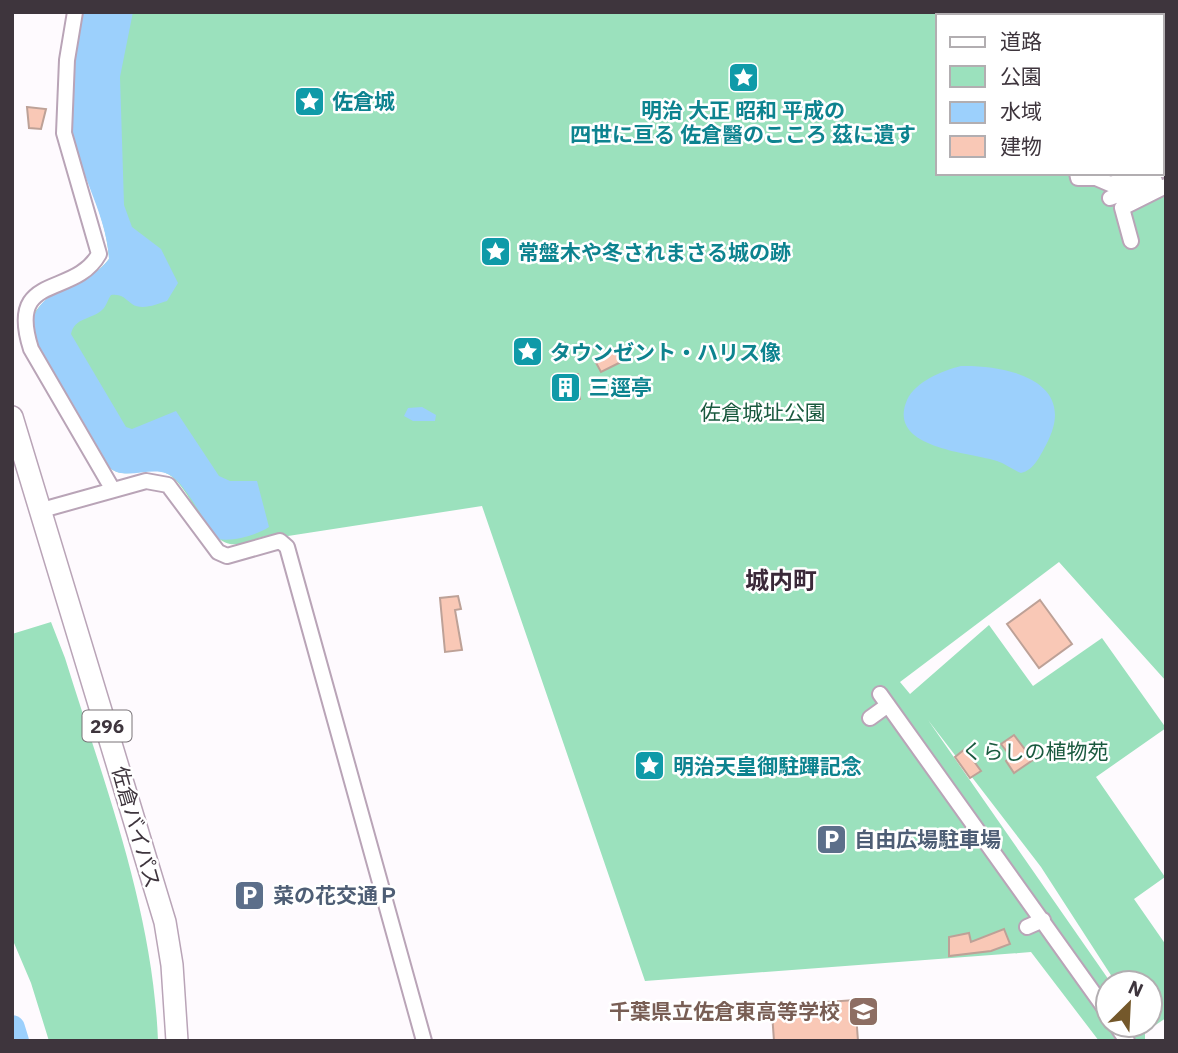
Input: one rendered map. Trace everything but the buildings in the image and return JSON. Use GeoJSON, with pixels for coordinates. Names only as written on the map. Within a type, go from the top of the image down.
{"type":"FeatureCollection","features":[{"type":"Feature","properties":{"kind":"highway","name":"佐倉バイパス"},"geometry":{"type":"LineString","coordinates":[[12,417],[165,922],[172,965],[177,1041]]}},
{"type":"Feature","properties":{"kind":"street"},"geometry":{"type":"LineString","coordinates":[[75,12],[67,60],[65,133],[99,254],[86,268],[34,295],[27,306],[25,330],[31,349],[113,490]]}},
{"type":"Feature","properties":{"kind":"street"},"geometry":{"type":"LineString","coordinates":[[1077,175],[1078,178],[1096,178],[1110,184],[1143,175]]}},
{"type":"Feature","properties":{"kind":"street"},"geometry":{"type":"LineString","coordinates":[[1110,198],[1166,177]]}},
{"type":"Feature","properties":{"kind":"street"},"geometry":{"type":"LineString","coordinates":[[1131,241],[1122,208],[1166,186]]}},
{"type":"Feature","properties":{"kind":"street"},"geometry":{"type":"LineString","coordinates":[[42,510],[146,481],[168,485],[211,545],[227,556],[280,541],[287,547],[424,1041]]}},
{"type":"Feature","properties":{"kind":"street"},"geometry":{"type":"LineString","coordinates":[[870,718],[884,700],[1094,993]]}},
{"type":"Feature","properties":{"kind":"street"},"geometry":{"type":"LineString","coordinates":[[1027,927],[1043,920]]}},
{"type":"Feature","properties":{"kind":"green space","name":"佐倉城址公園"},"geometry":{"type":"Polygon","coordinates":[[[83,12],[1166,12],[1166,681],[1059,562],[900,682],[910,694],[989,625],[1033,686],[1102,638],[1166,728],[1096,777],[1165,877],[1134,899],[1166,945],[1166,1018],[1164,1019],[1164,969],[1107,969],[1041,867],[928,720],[1101,969],[1094,969],[1094,1034],[1031,952],[645,981],[482,506],[288,536],[272,535],[230,544],[213,534],[179,483],[171,476],[156,471],[124,473],[110,468],[33,316],[49,298],[91,275],[109,259],[103,224],[80,157],[72,122],[83,12]]]}},
{"type":"Feature","properties":{"kind":"green space"},"geometry":{"type":"Polygon","coordinates":[[[51,622],[110,799],[137,895],[147,943],[158,1041],[49,1041],[31,983],[14,943],[12,634],[51,622]]]}},
{"type":"Feature","properties":{"kind":"green space","name":"佐倉城址公園"},"geometry":{"type":"Polygon","coordinates":[[[1097,1039],[1145,1039],[1145,1041],[1097,1039]]]}},
{"type":"Feature","properties":{"kind":"water"},"geometry":{"type":"Polygon","coordinates":[[[83,12],[133,12],[120,77],[124,205],[132,227],[161,249],[178,283],[167,301],[150,306],[136,306],[120,296],[111,295],[103,309],[76,324],[71,334],[126,427],[132,429],[176,411],[219,476],[230,481],[257,481],[269,527],[252,535],[231,540],[218,539],[188,494],[175,478],[168,474],[130,474],[116,472],[110,468],[36,341],[31,325],[45,300],[100,269],[109,259],[104,229],[78,155],[71,124],[71,76],[83,12]]]}},
{"type":"Feature","properties":{"kind":"water"},"geometry":{"type":"Polygon","coordinates":[[[961,366],[1000,369],[1018,374],[1035,382],[1047,392],[1054,406],[1054,423],[1046,445],[1030,469],[1021,473],[997,461],[934,446],[908,429],[904,416],[911,393],[930,378],[961,366]]]}},
{"type":"Feature","properties":{"kind":"water"},"geometry":{"type":"Polygon","coordinates":[[[422,407],[436,415],[435,421],[413,421],[404,416],[408,408],[422,407]]]}},
{"type":"Feature","properties":{"kind":"waterway"},"geometry":{"type":"LineString","coordinates":[[12,1028],[16,1041]]}},
{"type":"Feature","properties":{"kind":"place","name":"明治 大正 昭和 平成の 四世に亘る 佐倉醫のこころ 茲に遺す"},"geometry":{"type":"Point","coordinates":[743,78]}},
{"type":"Feature","properties":{"kind":"place","name":"佐倉城"},"geometry":{"type":"Point","coordinates":[309,101]}},
{"type":"Feature","properties":{"kind":"place","name":"常盤木や冬されまさる城の跡"},"geometry":{"type":"Point","coordinates":[495,252]}},
{"type":"Feature","properties":{"kind":"place","name":"タウンゼント・ハリス像"},"geometry":{"type":"Point","coordinates":[527,352]}},
{"type":"Feature","properties":{"kind":"place","name":"三逕亭"},"geometry":{"type":"Point","coordinates":[566,387]}},
{"type":"Feature","properties":{"kind":"place","name":"明治天皇御駐蹕記念"},"geometry":{"type":"Point","coordinates":[650,766]}},
{"type":"Feature","properties":{"kind":"place","name":"自由広場駐車場"},"geometry":{"type":"Point","coordinates":[831,839]}},
{"type":"Feature","properties":{"kind":"place","name":"菜の花交通Ｐ"},"geometry":{"type":"Point","coordinates":[250,895]}},
{"type":"Feature","properties":{"kind":"place","name":"千葉県立佐倉東高等学校"},"geometry":{"type":"Point","coordinates":[863,1011]}},
{"type":"Feature","properties":{"kind":"district","name":"城内町"},"geometry":{"type":"Point","coordinates":[781,580]}},
{"type":"Feature","properties":{"kind":"park label","name":"くらしの植物苑"},"geometry":{"type":"Point","coordinates":[1035,751]}}]}
